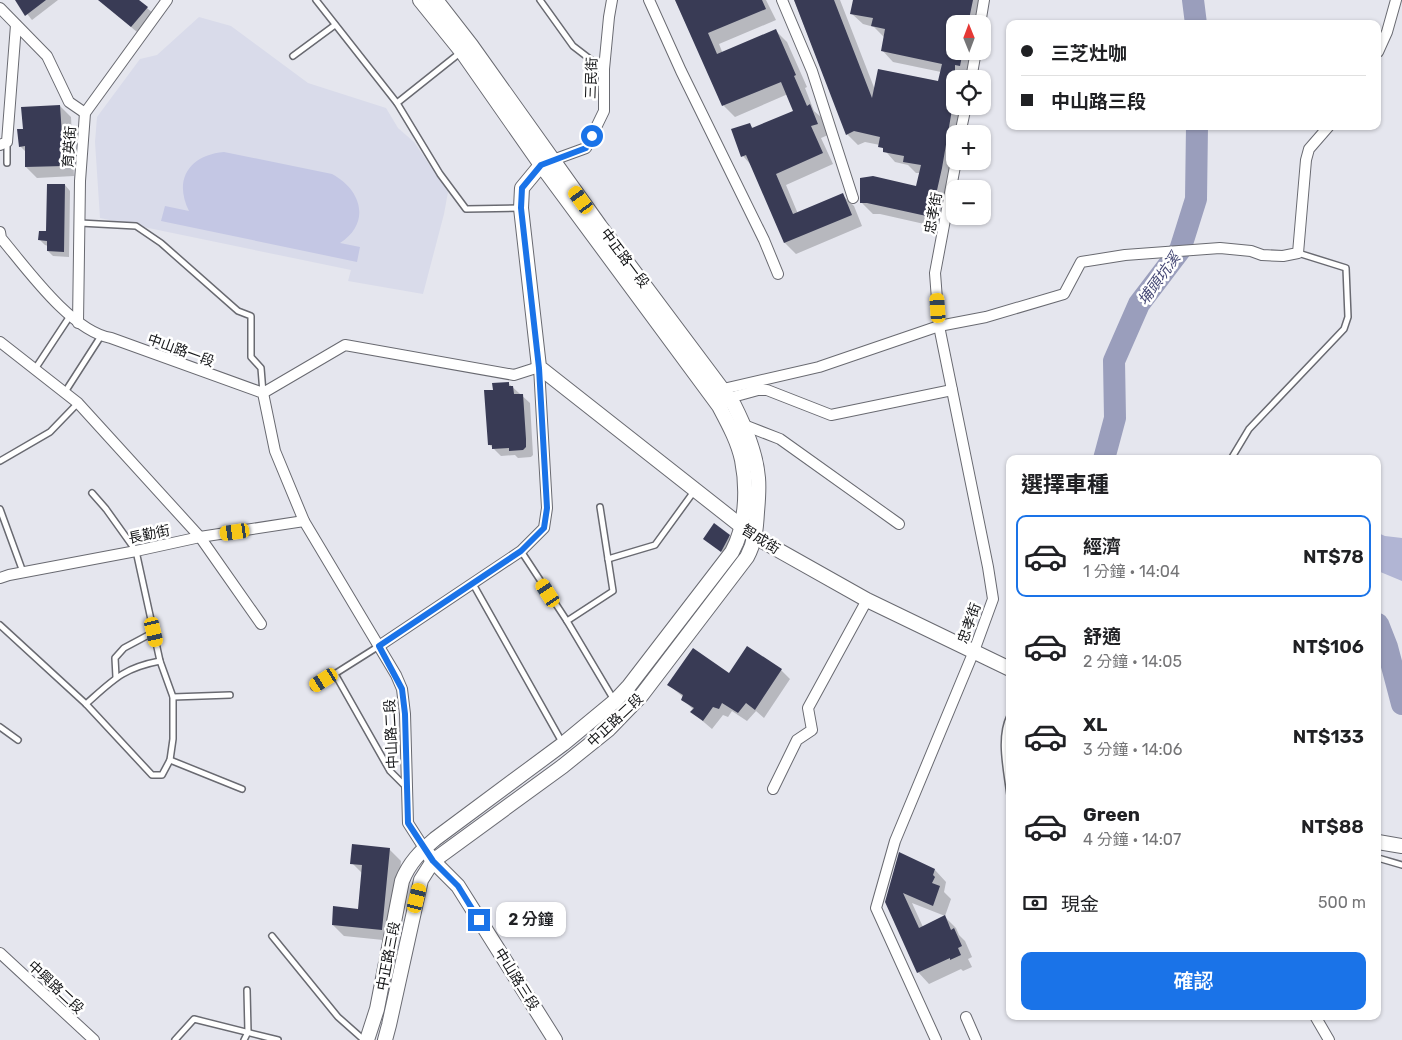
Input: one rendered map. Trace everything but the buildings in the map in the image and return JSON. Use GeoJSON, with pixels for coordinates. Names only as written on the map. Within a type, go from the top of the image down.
{"type":"FeatureCollection","features":[{"type":"Feature","properties":{"kind":"main road","name":"中正路一段"},"geometry":{"type":"LineString","coordinates":[[420,0],[547,163],[709,393],[737,427],[753,452],[758,475],[755,538]]}},
{"type":"Feature","properties":{"kind":"main road","name":"中正路一段"},"geometry":{"type":"LineString","coordinates":[[436,0],[471,45],[547,163],[600,226],[726,393],[737,427],[745,485],[741,528]]}},
{"type":"Feature","properties":{"kind":"main road"},"geometry":{"type":"LineString","coordinates":[[539,368],[521,208],[522,188],[547,163]]}},
{"type":"Feature","properties":{"kind":"main road","name":"智成街"},"geometry":{"type":"LineString","coordinates":[[539,368],[755,538],[867,600],[1006,667]]}},
{"type":"Feature","properties":{"kind":"main road","name":"中正路二段"},"geometry":{"type":"LineString","coordinates":[[424,848],[563,744],[615,701],[629,686],[732,552],[741,528]]}},
{"type":"Feature","properties":{"kind":"main road","name":"中正路二段"},"geometry":{"type":"LineString","coordinates":[[433,861],[563,766],[624,715],[641,696],[747,557],[755,538]]}},
{"type":"Feature","properties":{"kind":"main road"},"geometry":{"type":"LineString","coordinates":[[1381,842],[1402,846]]}},
{"type":"Feature","properties":{"kind":"main road","name":"中山路三段"},"geometry":{"type":"LineString","coordinates":[[424,848],[433,861],[458,886],[555,1040]]}},
{"type":"Feature","properties":{"kind":"main road","name":"中正路三段"},"geometry":{"type":"LineString","coordinates":[[366,1040],[378,1009],[402,881],[411,863],[424,848]]}},
{"type":"Feature","properties":{"kind":"main road","name":"中正路三段"},"geometry":{"type":"LineString","coordinates":[[384,1040],[390,1025],[421,880],[433,861]]}},
{"type":"Feature","properties":{"kind":"street","name":"育英街"},"geometry":{"type":"LineString","coordinates":[[78,323],[85,113],[166,0]]}},
{"type":"Feature","properties":{"kind":"street","name":"三民街"},"geometry":{"type":"LineString","coordinates":[[547,163],[586,148],[604,111],[604,69],[608,17],[612,0]]}},
{"type":"Feature","properties":{"kind":"street"},"geometry":{"type":"LineString","coordinates":[[649,0],[681,71],[764,240],[778,274]]}},
{"type":"Feature","properties":{"kind":"street"},"geometry":{"type":"LineString","coordinates":[[782,0],[812,71],[853,198]]}},
{"type":"Feature","properties":{"kind":"street"},"geometry":{"type":"LineString","coordinates":[[982,15],[984,0]]}},
{"type":"Feature","properties":{"kind":"street"},"geometry":{"type":"LineString","coordinates":[[1381,45],[1387,32],[1396,0]]}},
{"type":"Feature","properties":{"kind":"street"},"geometry":{"type":"LineString","coordinates":[[0,8],[46,56],[69,102],[85,113]]}},
{"type":"Feature","properties":{"kind":"street"},"geometry":{"type":"LineString","coordinates":[[4,144],[16,25]]}},
{"type":"Feature","properties":{"kind":"street"},"geometry":{"type":"LineString","coordinates":[[726,393],[820,367],[939,326],[986,317],[1064,294],[1081,262],[1125,255],[1220,248],[1251,251],[1262,256],[1284,256],[1298,253],[1306,160],[1309,149],[1325,130]]}},
{"type":"Feature","properties":{"kind":"street","name":"忠孝街"},"geometry":{"type":"LineString","coordinates":[[936,1040],[876,908],[895,841],[974,651],[992,599],[988,568],[939,326],[936,273],[954,170]]}},
{"type":"Feature","properties":{"kind":"street","name":"中山路一段"},"geometry":{"type":"LineString","coordinates":[[0,232],[1,238],[40,284],[78,323],[101,336],[263,393]]}},
{"type":"Feature","properties":{"kind":"street"},"geometry":{"type":"LineString","coordinates":[[0,342],[78,404],[200,537],[261,624]]}},
{"type":"Feature","properties":{"kind":"street"},"geometry":{"type":"LineString","coordinates":[[304,521],[275,451],[263,393],[345,345],[514,375],[539,368],[547,508],[544,528],[521,551],[379,646]]}},
{"type":"Feature","properties":{"kind":"street"},"geometry":{"type":"LineString","coordinates":[[726,393],[767,390],[831,415],[952,390]]}},
{"type":"Feature","properties":{"kind":"street"},"geometry":{"type":"LineString","coordinates":[[737,427],[780,439],[899,524]]}},
{"type":"Feature","properties":{"kind":"street","name":"長勤街"},"geometry":{"type":"LineString","coordinates":[[0,578],[200,537],[304,521]]}},
{"type":"Feature","properties":{"kind":"street","name":"中山路二段"},"geometry":{"type":"LineString","coordinates":[[304,521],[379,646],[402,689],[408,788],[408,823],[424,848]]}},
{"type":"Feature","properties":{"kind":"street"},"geometry":{"type":"LineString","coordinates":[[772,789],[797,740],[812,730],[808,708],[867,600]]}},
{"type":"Feature","properties":{"kind":"street","name":"中興路二段"},"geometry":{"type":"LineString","coordinates":[[0,953],[94,1040]]}},
{"type":"Feature","properties":{"kind":"street"},"geometry":{"type":"LineString","coordinates":[[966,1017],[976,1040]]}},
{"type":"Feature","properties":{"kind":"street"},"geometry":{"type":"LineString","coordinates":[[1317,1020],[1329,1040]]}},
{"type":"Feature","properties":{"kind":"lane"},"geometry":{"type":"LineString","coordinates":[[316,0],[396,103],[440,174],[466,209],[521,208]]}},
{"type":"Feature","properties":{"kind":"lane"},"geometry":{"type":"LineString","coordinates":[[540,0],[573,46],[604,69]]}},
{"type":"Feature","properties":{"kind":"lane"},"geometry":{"type":"LineString","coordinates":[[293,56],[335,25]]}},
{"type":"Feature","properties":{"kind":"lane"},"geometry":{"type":"LineString","coordinates":[[396,103],[462,52]]}},
{"type":"Feature","properties":{"kind":"lane"},"geometry":{"type":"LineString","coordinates":[[4,144],[7,163]]}},
{"type":"Feature","properties":{"kind":"lane"},"geometry":{"type":"LineString","coordinates":[[80,223],[136,226],[161,243],[238,310],[250,316],[251,357],[261,368],[263,393]]}},
{"type":"Feature","properties":{"kind":"lane"},"geometry":{"type":"LineString","coordinates":[[1233,455],[1249,429],[1344,329],[1348,317],[1346,268],[1298,253]]}},
{"type":"Feature","properties":{"kind":"lane"},"geometry":{"type":"LineString","coordinates":[[35,369],[70,315]]}},
{"type":"Feature","properties":{"kind":"lane"},"geometry":{"type":"LineString","coordinates":[[64,393],[101,336]]}},
{"type":"Feature","properties":{"kind":"lane"},"geometry":{"type":"LineString","coordinates":[[0,460],[50,432],[78,404]]}},
{"type":"Feature","properties":{"kind":"lane"},"geometry":{"type":"LineString","coordinates":[[608,559],[655,545],[695,490]]}},
{"type":"Feature","properties":{"kind":"lane"},"geometry":{"type":"LineString","coordinates":[[0,625],[86,704],[152,775],[162,775],[170,760],[173,739],[173,697],[160,661],[136,551],[92,493]]}},
{"type":"Feature","properties":{"kind":"lane"},"geometry":{"type":"LineString","coordinates":[[567,622],[614,591],[600,507]]}},
{"type":"Feature","properties":{"kind":"lane"},"geometry":{"type":"LineString","coordinates":[[0,509],[24,572]]}},
{"type":"Feature","properties":{"kind":"lane"},"geometry":{"type":"LineString","coordinates":[[521,551],[624,715]]}},
{"type":"Feature","properties":{"kind":"lane"},"geometry":{"type":"LineString","coordinates":[[472,584],[563,744]]}},
{"type":"Feature","properties":{"kind":"lane"},"geometry":{"type":"LineString","coordinates":[[116,677],[114,658],[124,648],[154,632]]}},
{"type":"Feature","properties":{"kind":"lane"},"geometry":{"type":"LineString","coordinates":[[314,687],[379,646]]}},
{"type":"Feature","properties":{"kind":"lane"},"geometry":{"type":"LineString","coordinates":[[86,704],[116,677],[139,665],[160,661]]}},
{"type":"Feature","properties":{"kind":"lane"},"geometry":{"type":"LineString","coordinates":[[335,674],[390,771],[408,788]]}},
{"type":"Feature","properties":{"kind":"lane"},"geometry":{"type":"LineString","coordinates":[[173,697],[230,696]]}},
{"type":"Feature","properties":{"kind":"lane"},"geometry":{"type":"LineString","coordinates":[[1006,724],[1006,757]]}},
{"type":"Feature","properties":{"kind":"lane"},"geometry":{"type":"LineString","coordinates":[[0,727],[18,740]]}},
{"type":"Feature","properties":{"kind":"lane"},"geometry":{"type":"LineString","coordinates":[[170,760],[242,789]]}},
{"type":"Feature","properties":{"kind":"lane"},"geometry":{"type":"LineString","coordinates":[[1381,859],[1402,865]]}},
{"type":"Feature","properties":{"kind":"lane"},"geometry":{"type":"LineString","coordinates":[[272,936],[338,1017],[366,1040]]}},
{"type":"Feature","properties":{"kind":"lane"},"geometry":{"type":"LineString","coordinates":[[244,1040],[248,1032],[247,990]]}},
{"type":"Feature","properties":{"kind":"lane"},"geometry":{"type":"LineString","coordinates":[[175,1040],[194,1018],[278,1040]]}},
{"type":"Feature","properties":{"kind":"shaded area"},"geometry":{"type":"Polygon","coordinates":[[[199,17],[231,26],[308,83],[386,108],[398,128],[414,142],[448,192],[423,294],[348,281],[351,270],[100,218],[95,142],[97,117],[140,59],[157,55],[199,17]]]}},
{"type":"Feature","properties":{"kind":"shaded area"},"geometry":{"type":"Polygon","coordinates":[[[224,152],[332,174],[342,181],[356,198],[359,207],[359,217],[350,235],[340,243],[360,247],[357,262],[161,221],[165,206],[189,211],[183,189],[184,179],[194,164],[212,154],[224,152]]]}},
{"type":"Feature","properties":{"kind":"shaded area"},"geometry":{"type":"Polygon","coordinates":[[[1381,534],[1402,538],[1402,581],[1381,572],[1381,534]]]}},
{"type":"Feature","properties":{"kind":"waterway","name":"埔頭坑溪"},"geometry":{"type":"LineString","coordinates":[[1193,0],[1196,20]]}},
{"type":"Feature","properties":{"kind":"waterway","name":"埔頭坑溪"},"geometry":{"type":"LineString","coordinates":[[1105,455],[1115,418],[1114,361],[1139,304],[1180,250],[1196,199],[1197,130]]}},
{"type":"Feature","properties":{"kind":"waterway","name":"埔頭坑溪"},"geometry":{"type":"LineString","coordinates":[[1381,632],[1402,704]]}},
{"type":"Feature","properties":{"kind":"route"},"geometry":{"type":"LineString","coordinates":[[479,920],[458,886],[433,861],[408,823],[405,714],[402,689],[379,646],[521,551],[544,528],[547,508],[539,368],[521,208],[522,188],[541,165],[586,148],[592,136]]}}]}
